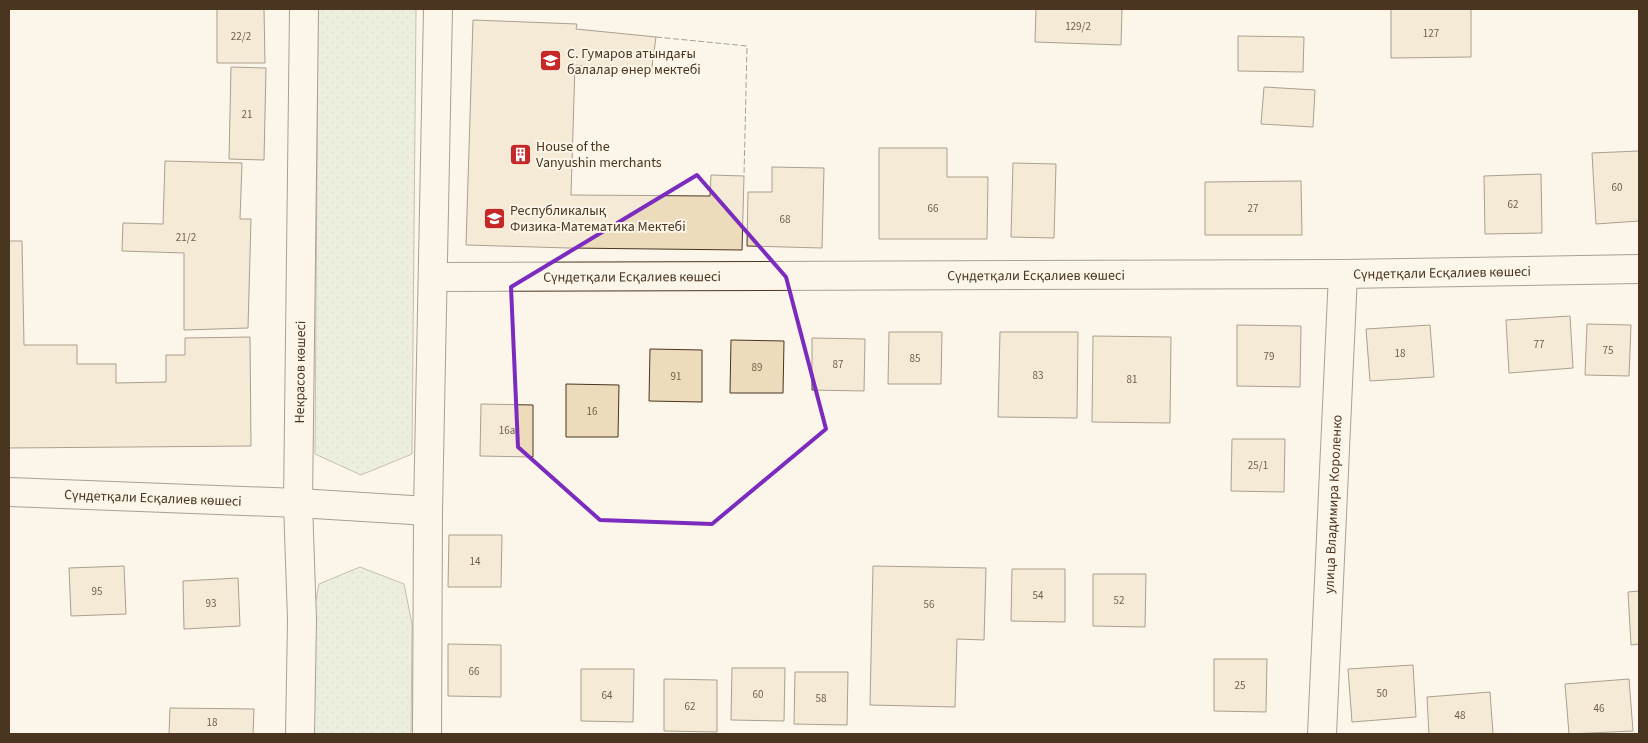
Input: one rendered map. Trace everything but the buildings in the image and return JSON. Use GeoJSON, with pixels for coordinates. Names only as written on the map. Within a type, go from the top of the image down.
{"type":"FeatureCollection","features":[{"type":"Feature","properties":{"kind":"street","name":"Некрасов көшесі"},"geometry":{"type":"LineString","coordinates":[[300,734],[302,620],[298,503],[304,9]]}},
{"type":"Feature","properties":{"kind":"street"},"geometry":{"type":"LineString","coordinates":[[427,734],[428,511],[438,9]]}},
{"type":"Feature","properties":{"kind":"street","name":"Сүндетқали Есқалиев көшесі"},"geometry":{"type":"LineString","coordinates":[[434,277],[1343,274],[1639,269]]}},
{"type":"Feature","properties":{"kind":"street","name":"улица Владимира Короленко"},"geometry":{"type":"LineString","coordinates":[[1322,734],[1343,274]]}},
{"type":"Feature","properties":{"kind":"street","name":"Сүндетқали Есқалиев көшесі"},"geometry":{"type":"LineString","coordinates":[[9,492],[298,503],[428,511]]}},
{"type":"Feature","properties":{"kind":"highlighted area"},"geometry":{"type":"Polygon","coordinates":[[[697,175],[786,277],[826,429],[712,524],[600,520],[518,447],[511,287],[697,175]]]}},
{"type":"Feature","properties":{"kind":"green space"},"geometry":{"type":"Polygon","coordinates":[[[318,9],[416,9],[412,454],[361,475],[315,454],[318,9]]]}},
{"type":"Feature","properties":{"kind":"green space"},"geometry":{"type":"Polygon","coordinates":[[[360,567],[404,584],[412,624],[411,734],[311,734],[312,621],[319,584],[360,567]]]}},
{"type":"Feature","properties":{"kind":"fence"},"geometry":{"type":"LineString","coordinates":[[656,37],[747,46],[744,176]]}},
{"type":"Feature","properties":{"kind":"place","name":"С. Гумаров атындағы балалар өнер мектебі"},"geometry":{"type":"Point","coordinates":[551,61]}},
{"type":"Feature","properties":{"kind":"place","name":"House of the Vanyushin merchants"},"geometry":{"type":"Point","coordinates":[520,154]}},
{"type":"Feature","properties":{"kind":"place","name":"Республикалық Физика-Математика Мектебі"},"geometry":{"type":"Point","coordinates":[494,218]}}]}
